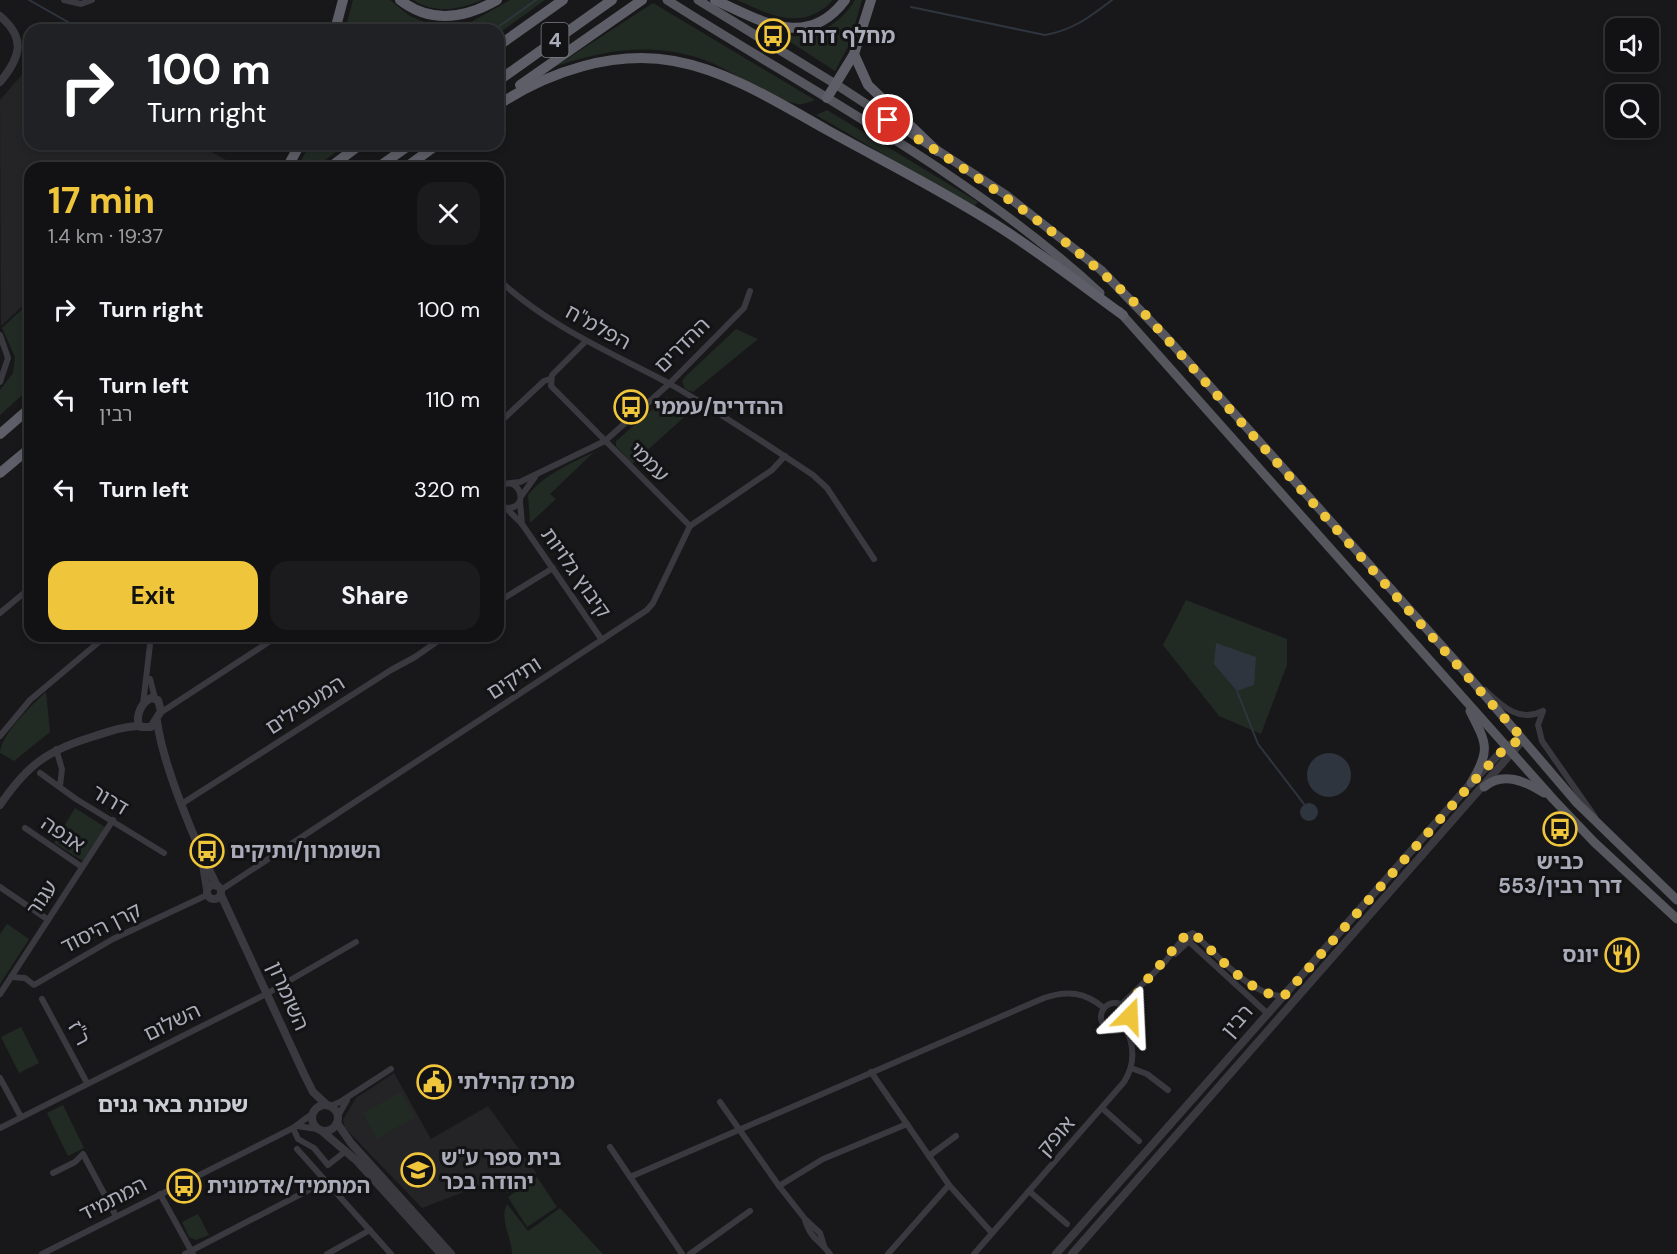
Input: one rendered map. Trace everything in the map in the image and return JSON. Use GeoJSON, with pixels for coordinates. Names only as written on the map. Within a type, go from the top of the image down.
{"type":"FeatureCollection","features":[{"type":"Feature","properties":{"kind":"highway"},"geometry":{"type":"LineString","coordinates":[[337,24],[343,0]]}},
{"type":"Feature","properties":{"kind":"highway"},"geometry":{"type":"LineString","coordinates":[[400,0],[425,15],[439,17],[468,13],[497,0]]}},
{"type":"Feature","properties":{"kind":"highway","name":"4"},"geometry":{"type":"LineString","coordinates":[[504,42],[563,0]]}},
{"type":"Feature","properties":{"kind":"highway","name":"4"},"geometry":{"type":"LineString","coordinates":[[504,77],[612,0]]}},
{"type":"Feature","properties":{"kind":"highway"},"geometry":{"type":"LineString","coordinates":[[504,99],[642,0]]}},
{"type":"Feature","properties":{"kind":"highway"},"geometry":{"type":"LineString","coordinates":[[716,4],[767,23],[794,29],[821,22],[845,0]]}},
{"type":"Feature","properties":{"kind":"highway"},"geometry":{"type":"LineString","coordinates":[[827,98],[854,54],[871,0]]}},
{"type":"Feature","properties":{"kind":"highway"},"geometry":{"type":"LineString","coordinates":[[854,54],[860,73],[873,91],[937,151]]}},
{"type":"Feature","properties":{"kind":"highway"},"geometry":{"type":"LineString","coordinates":[[504,100],[542,80],[596,63],[648,58],[697,66],[771,99],[965,206],[1029,247],[1123,315]]}},
{"type":"Feature","properties":{"kind":"highway"},"geometry":{"type":"LineString","coordinates":[[337,162],[353,150]]}},
{"type":"Feature","properties":{"kind":"highway"},"geometry":{"type":"LineString","coordinates":[[386,162],[403,150]]}},
{"type":"Feature","properties":{"kind":"highway"},"geometry":{"type":"LineString","coordinates":[[413,162],[430,150]]}},
{"type":"Feature","properties":{"kind":"highway"},"geometry":{"type":"LineString","coordinates":[[0,434],[24,413]]}},
{"type":"Feature","properties":{"kind":"highway"},"geometry":{"type":"LineString","coordinates":[[0,473],[24,453]]}},
{"type":"Feature","properties":{"kind":"main road"},"geometry":{"type":"LineString","coordinates":[[667,0],[827,98],[1023,228],[1123,315],[1554,800],[1594,842],[1677,919]]}},
{"type":"Feature","properties":{"kind":"main road"},"geometry":{"type":"LineString","coordinates":[[698,0],[716,4],[1033,215],[1092,263],[1135,303],[1458,664],[1605,833],[1677,900]]}},
{"type":"Feature","properties":{"kind":"main road"},"geometry":{"type":"LineString","coordinates":[[1463,698],[1486,747],[1485,759],[1472,783]]}},
{"type":"Feature","properties":{"kind":"main road"},"geometry":{"type":"LineString","coordinates":[[1484,787],[1496,779],[1519,780],[1554,800]]}},
{"type":"Feature","properties":{"kind":"street"},"geometry":{"type":"LineString","coordinates":[[64,0],[81,4],[92,0]]}},
{"type":"Feature","properties":{"kind":"street"},"geometry":{"type":"LineString","coordinates":[[0,16],[12,29],[19,51],[13,66],[0,82]]}},
{"type":"Feature","properties":{"kind":"street","name":"הפלמ\"ח"},"geometry":{"type":"LineString","coordinates":[[504,285],[522,302],[586,341],[669,384],[813,475],[827,488],[874,559]]}},
{"type":"Feature","properties":{"kind":"street","name":"ההדרים"},"geometry":{"type":"LineString","coordinates":[[504,484],[540,472],[605,441],[669,384],[744,308],[750,291]]}},
{"type":"Feature","properties":{"kind":"street"},"geometry":{"type":"LineString","coordinates":[[0,335],[8,358],[0,382]]}},
{"type":"Feature","properties":{"kind":"street"},"geometry":{"type":"LineString","coordinates":[[504,418],[544,381],[550,379],[586,341]]}},
{"type":"Feature","properties":{"kind":"street","name":"עממי"},"geometry":{"type":"LineString","coordinates":[[550,379],[551,386],[690,526]]}},
{"type":"Feature","properties":{"kind":"street","name":"ותיקים"},"geometry":{"type":"LineString","coordinates":[[218,892],[651,607],[690,526],[772,470],[784,456]]}},
{"type":"Feature","properties":{"kind":"street","name":"ההדרים"},"geometry":{"type":"LineString","coordinates":[[521,500],[528,485],[540,472]]}},
{"type":"Feature","properties":{"kind":"street"},"geometry":{"type":"LineString","coordinates":[[504,506],[514,507],[521,500],[520,490],[511,483]]}},
{"type":"Feature","properties":{"kind":"street","name":"קיבוץ גלויות"},"geometry":{"type":"LineString","coordinates":[[521,500],[522,524]]}},
{"type":"Feature","properties":{"kind":"street","name":"קיבוץ גלויות"},"geometry":{"type":"LineString","coordinates":[[504,508],[522,524],[602,640]]}},
{"type":"Feature","properties":{"kind":"street"},"geometry":{"type":"LineString","coordinates":[[504,598],[553,568]]}},
{"type":"Feature","properties":{"kind":"street"},"geometry":{"type":"LineString","coordinates":[[0,614],[24,593]]}},
{"type":"Feature","properties":{"kind":"street"},"geometry":{"type":"LineString","coordinates":[[0,736],[30,700],[99,642]]}},
{"type":"Feature","properties":{"kind":"street"},"geometry":{"type":"LineString","coordinates":[[120,728],[138,714],[142,705],[151,642]]}},
{"type":"Feature","properties":{"kind":"street"},"geometry":{"type":"LineString","coordinates":[[0,805],[32,767],[56,749],[120,728],[151,727],[181,698],[269,642]]}},
{"type":"Feature","properties":{"kind":"street","name":"המעפילים"},"geometry":{"type":"LineString","coordinates":[[183,803],[437,642]]}},
{"type":"Feature","properties":{"kind":"street"},"geometry":{"type":"LineString","coordinates":[[1458,664],[1517,715],[1526,717],[1543,711],[1538,725],[1542,741],[1581,794],[1605,833]]}},
{"type":"Feature","properties":{"kind":"street"},"geometry":{"type":"LineString","coordinates":[[149,666],[157,699],[162,707],[159,717]]}},
{"type":"Feature","properties":{"kind":"street"},"geometry":{"type":"LineString","coordinates":[[142,705],[149,699],[181,698]]}},
{"type":"Feature","properties":{"kind":"street"},"geometry":{"type":"LineString","coordinates":[[138,714],[140,726]]}},
{"type":"Feature","properties":{"kind":"street","name":"השומרון"},"geometry":{"type":"LineString","coordinates":[[159,717],[164,750]]}},
{"type":"Feature","properties":{"kind":"street","name":"השומרון"},"geometry":{"type":"LineString","coordinates":[[151,727],[164,750],[202,855],[218,892],[268,993],[313,1092],[314,1112]]}},
{"type":"Feature","properties":{"kind":"street","name":"רבין"},"geometry":{"type":"LineString","coordinates":[[1056,1254],[1472,783],[1523,739]]}},
{"type":"Feature","properties":{"kind":"street"},"geometry":{"type":"LineString","coordinates":[[56,749],[62,769],[60,786]]}},
{"type":"Feature","properties":{"kind":"street","name":"רבין"},"geometry":{"type":"LineString","coordinates":[[1072,1254],[1484,787],[1510,749]]}},
{"type":"Feature","properties":{"kind":"street","name":"דרור"},"geometry":{"type":"LineString","coordinates":[[40,773],[164,853]]}},
{"type":"Feature","properties":{"kind":"street","name":"עגור"},"geometry":{"type":"LineString","coordinates":[[0,994],[112,820]]}},
{"type":"Feature","properties":{"kind":"street","name":"אנפה"},"geometry":{"type":"LineString","coordinates":[[25,828],[82,867]]}},
{"type":"Feature","properties":{"kind":"street","name":"השומרון"},"geometry":{"type":"LineString","coordinates":[[202,855],[207,892]]}},
{"type":"Feature","properties":{"kind":"street"},"geometry":{"type":"LineString","coordinates":[[0,887],[47,919]]}},
{"type":"Feature","properties":{"kind":"street"},"geometry":{"type":"LineString","coordinates":[[207,892],[218,892]]}},
{"type":"Feature","properties":{"kind":"street"},"geometry":{"type":"LineString","coordinates":[[207,892],[218,892]]}},
{"type":"Feature","properties":{"kind":"street","name":"קרן היסוד"},"geometry":{"type":"LineString","coordinates":[[11,977],[25,978],[34,985],[113,939],[207,892]]}},
{"type":"Feature","properties":{"kind":"street"},"geometry":{"type":"LineString","coordinates":[[1122,1004],[1193,933],[1256,990],[1271,996],[1284,996]]}},
{"type":"Feature","properties":{"kind":"street"},"geometry":{"type":"LineString","coordinates":[[1187,939],[1268,1014]]}},
{"type":"Feature","properties":{"kind":"street","name":"השלום"},"geometry":{"type":"LineString","coordinates":[[0,1128],[268,993],[356,942]]}},
{"type":"Feature","properties":{"kind":"street"},"geometry":{"type":"LineString","coordinates":[[1128,1010],[1122,1004],[1114,1003],[1104,1008],[1101,1018],[1106,1028],[1116,1031],[1125,1028],[1129,1022],[1128,1010],[1141,987]]}},
{"type":"Feature","properties":{"kind":"street"},"geometry":{"type":"LineString","coordinates":[[630,1177],[739,1128],[1055,994],[1067,992],[1084,996],[1104,1008]]}},
{"type":"Feature","properties":{"kind":"street","name":"ר\"ז"},"geometry":{"type":"LineString","coordinates":[[42,999],[87,1083]]}},
{"type":"Feature","properties":{"kind":"street"},"geometry":{"type":"LineString","coordinates":[[1125,1028],[1131,1042],[1131,1068],[1147,1074],[1167,1090]]}},
{"type":"Feature","properties":{"kind":"street","name":"אופק"},"geometry":{"type":"LineString","coordinates":[[974,1254],[1124,1082],[1131,1068]]}},
{"type":"Feature","properties":{"kind":"street"},"geometry":{"type":"LineString","coordinates":[[391,1069],[351,1095],[314,1112],[312,1124],[357,1161],[441,1254]]}},
{"type":"Feature","properties":{"kind":"street"},"geometry":{"type":"LineString","coordinates":[[871,1072],[949,1185],[992,1233]]}},
{"type":"Feature","properties":{"kind":"street"},"geometry":{"type":"LineString","coordinates":[[0,1078],[21,1116]]}},
{"type":"Feature","properties":{"kind":"street","name":"השומרון"},"geometry":{"type":"LineString","coordinates":[[313,1092],[328,1105]]}},
{"type":"Feature","properties":{"kind":"street"},"geometry":{"type":"LineString","coordinates":[[342,1154],[328,1165],[314,1148],[298,1139],[295,1127],[333,1129],[351,1095]]}},
{"type":"Feature","properties":{"kind":"street"},"geometry":{"type":"LineString","coordinates":[[720,1102],[805,1219],[810,1237],[824,1246],[830,1254]]}},
{"type":"Feature","properties":{"kind":"street"},"geometry":{"type":"LineString","coordinates":[[328,1105],[351,1143],[451,1254]]}},
{"type":"Feature","properties":{"kind":"street"},"geometry":{"type":"LineString","coordinates":[[1102,1108],[1139,1141]]}},
{"type":"Feature","properties":{"kind":"street","name":"המתמיד"},"geometry":{"type":"LineString","coordinates":[[42,1254],[295,1127],[314,1112]]}},
{"type":"Feature","properties":{"kind":"street"},"geometry":{"type":"LineString","coordinates":[[779,1186],[823,1159],[907,1124]]}},
{"type":"Feature","properties":{"kind":"street"},"geometry":{"type":"LineString","coordinates":[[929,1156],[956,1136]]}},
{"type":"Feature","properties":{"kind":"street"},"geometry":{"type":"LineString","coordinates":[[610,1147],[682,1254]]}},
{"type":"Feature","properties":{"kind":"street"},"geometry":{"type":"LineString","coordinates":[[297,1149],[391,1254]]}},
{"type":"Feature","properties":{"kind":"street"},"geometry":{"type":"LineString","coordinates":[[53,1173],[75,1162],[83,1154],[116,1216]]}},
{"type":"Feature","properties":{"kind":"street"},"geometry":{"type":"LineString","coordinates":[[160,1194],[190,1253],[326,1181]]}},
{"type":"Feature","properties":{"kind":"street"},"geometry":{"type":"LineString","coordinates":[[888,1254],[949,1185]]}},
{"type":"Feature","properties":{"kind":"street"},"geometry":{"type":"LineString","coordinates":[[1029,1191],[1067,1224]]}},
{"type":"Feature","properties":{"kind":"street"},"geometry":{"type":"LineString","coordinates":[[690,1254],[750,1211]]}},
{"type":"Feature","properties":{"kind":"street"},"geometry":{"type":"LineString","coordinates":[[327,1254],[370,1230]]}},
{"type":"Feature","properties":{"kind":"shaded area"},"geometry":{"type":"Polygon","coordinates":[[[353,0],[390,0],[410,16],[429,24],[347,24],[353,0]]]}},
{"type":"Feature","properties":{"kind":"shaded area"},"geometry":{"type":"Polygon","coordinates":[[[413,0],[482,0],[456,8],[439,9],[413,0]]]}},
{"type":"Feature","properties":{"kind":"shaded area"},"geometry":{"type":"Polygon","coordinates":[[[510,0],[545,0],[504,30],[504,24],[458,24],[471,22],[510,0]]]}},
{"type":"Feature","properties":{"kind":"shaded area"},"geometry":{"type":"Polygon","coordinates":[[[737,0],[833,0],[822,10],[810,16],[786,18],[737,0]]]}},
{"type":"Feature","properties":{"kind":"shaded area"},"geometry":{"type":"Polygon","coordinates":[[[855,0],[862,0],[849,45],[835,71],[781,36],[804,35],[824,29],[841,17],[855,0]]]}},
{"type":"Feature","properties":{"kind":"shaded area"},"geometry":{"type":"Polygon","coordinates":[[[653,3],[815,100],[799,104],[785,101],[709,62],[660,50],[609,52],[556,66],[653,3]]]}},
{"type":"Feature","properties":{"kind":"shaded area"},"geometry":{"type":"Polygon","coordinates":[[[24,72],[24,150],[207,150],[228,161],[24,162],[24,305],[1,326],[0,100],[24,72]]]}},
{"type":"Feature","properties":{"kind":"shaded area"},"geometry":{"type":"Polygon","coordinates":[[[827,110],[978,202],[974,207],[816,115],[827,110]]]}},
{"type":"Feature","properties":{"kind":"shaded area"},"geometry":{"type":"Polygon","coordinates":[[[307,150],[339,150],[322,162],[300,162],[307,150]]]}},
{"type":"Feature","properties":{"kind":"shaded area"},"geometry":{"type":"Polygon","coordinates":[[[24,308],[24,393],[0,415],[0,390],[13,373],[15,357],[2,328],[24,308]]]}},
{"type":"Feature","properties":{"kind":"shaded area"},"geometry":{"type":"Polygon","coordinates":[[[736,329],[758,339],[693,392],[685,389],[682,381],[686,376],[736,329]]]}},
{"type":"Feature","properties":{"kind":"shaded area"},"geometry":{"type":"Polygon","coordinates":[[[667,397],[691,411],[632,464],[616,446],[616,441],[667,397]]]}},
{"type":"Feature","properties":{"kind":"shaded area"},"geometry":{"type":"Polygon","coordinates":[[[594,452],[550,494],[556,499],[530,523],[528,495],[550,475],[594,452]]]}},
{"type":"Feature","properties":{"kind":"shaded area"},"geometry":{"type":"Polygon","coordinates":[[[1186,600],[1287,639],[1287,665],[1261,734],[1219,716],[1163,645],[1186,600]]]}},
{"type":"Feature","properties":{"kind":"shaded area"},"geometry":{"type":"Polygon","coordinates":[[[1216,643],[1256,657],[1254,685],[1237,691],[1214,664],[1216,643]]]}},
{"type":"Feature","properties":{"kind":"shaded area"},"geometry":{"type":"Polygon","coordinates":[[[46,692],[50,732],[14,761],[0,753],[1,746],[11,729],[46,692]]]}},
{"type":"Feature","properties":{"kind":"shaded area"},"geometry":{"type":"Polygon","coordinates":[[[1329,753],[1344,760],[1351,775],[1344,790],[1329,797],[1314,790],[1307,775],[1314,760],[1329,753]]]}},
{"type":"Feature","properties":{"kind":"shaded area"},"geometry":{"type":"Polygon","coordinates":[[[1305,803],[1313,803],[1318,808],[1316,819],[1305,821],[1300,816],[1300,808],[1305,803]]]}},
{"type":"Feature","properties":{"kind":"shaded area"},"geometry":{"type":"Polygon","coordinates":[[[75,808],[105,827],[83,861],[54,843],[75,808]]]}},
{"type":"Feature","properties":{"kind":"shaded area"},"geometry":{"type":"Polygon","coordinates":[[[7,924],[29,939],[0,984],[0,934],[7,924]]]}},
{"type":"Feature","properties":{"kind":"shaded area"},"geometry":{"type":"Polygon","coordinates":[[[21,1027],[39,1063],[19,1073],[1,1037],[21,1027]]]}},
{"type":"Feature","properties":{"kind":"shaded area"},"geometry":{"type":"Polygon","coordinates":[[[394,1073],[431,1139],[488,1106],[537,1174],[507,1193],[499,1182],[490,1182],[422,1208],[345,1128],[343,1120],[356,1098],[394,1073]]]}},
{"type":"Feature","properties":{"kind":"shaded area"},"geometry":{"type":"Polygon","coordinates":[[[401,1092],[415,1117],[377,1139],[363,1113],[401,1092]]]}},
{"type":"Feature","properties":{"kind":"shaded area"},"geometry":{"type":"Polygon","coordinates":[[[63,1105],[84,1148],[68,1156],[47,1113],[63,1105]]]}},
{"type":"Feature","properties":{"kind":"shaded area"},"geometry":{"type":"Polygon","coordinates":[[[537,1177],[557,1207],[527,1227],[508,1197],[537,1177]]]}},
{"type":"Feature","properties":{"kind":"shaded area"},"geometry":{"type":"Polygon","coordinates":[[[507,1204],[528,1231],[560,1208],[603,1254],[512,1254],[504,1216],[507,1204]]]}},
{"type":"Feature","properties":{"kind":"shaded area"},"geometry":{"type":"Polygon","coordinates":[[[198,1214],[209,1235],[196,1240],[189,1237],[182,1222],[198,1214]]]}},
{"type":"Feature","properties":{"kind":"waterway"},"geometry":{"type":"LineString","coordinates":[[29,0],[71,24]]}},
{"type":"Feature","properties":{"kind":"waterway"},"geometry":{"type":"LineString","coordinates":[[502,24],[536,0]]}},
{"type":"Feature","properties":{"kind":"waterway"},"geometry":{"type":"LineString","coordinates":[[911,7],[1045,35],[1073,26],[1112,0]]}},
{"type":"Feature","properties":{"kind":"waterway"},"geometry":{"type":"LineString","coordinates":[[1237,691],[1258,744],[1304,804]]}},
{"type":"Feature","properties":{"kind":"place","name":"מחלף דרור"},"geometry":{"type":"Point","coordinates":[773,36]}},
{"type":"Feature","properties":{"kind":"place","name":"ההדרים/עממי"},"geometry":{"type":"Point","coordinates":[631,407]}},
{"type":"Feature","properties":{"kind":"place","name":"כביש 553/דרך רבין"},"geometry":{"type":"Point","coordinates":[1560,829]}},
{"type":"Feature","properties":{"kind":"place","name":"השומרון/ותיקים"},"geometry":{"type":"Point","coordinates":[207,851]}},
{"type":"Feature","properties":{"kind":"place","name":"יונס"},"geometry":{"type":"Point","coordinates":[1622,955]}},
{"type":"Feature","properties":{"kind":"place","name":"מרכז קהילתי"},"geometry":{"type":"Point","coordinates":[434,1082]}},
{"type":"Feature","properties":{"kind":"place","name":"בית ספר ע\"ש יהודה בכר"},"geometry":{"type":"Point","coordinates":[418,1170]}},
{"type":"Feature","properties":{"kind":"place","name":"המתמיד/אדמונית"},"geometry":{"type":"Point","coordinates":[184,1186]}},
{"type":"Feature","properties":{"kind":"district","name":"שכונת באר גנים"},"geometry":{"type":"Point","coordinates":[173,1104]}},
{"type":"Feature","properties":{"kind":"route"},"geometry":{"type":"LineString","coordinates":[[888,120],[1006,195],[1033,215],[1101,270],[1135,303],[1523,739],[1507,746],[1472,783],[1284,996],[1271,996],[1256,990],[1193,933],[1184,937],[1165,962],[1141,987],[1128,1010],[1130,1016]]}}]}
